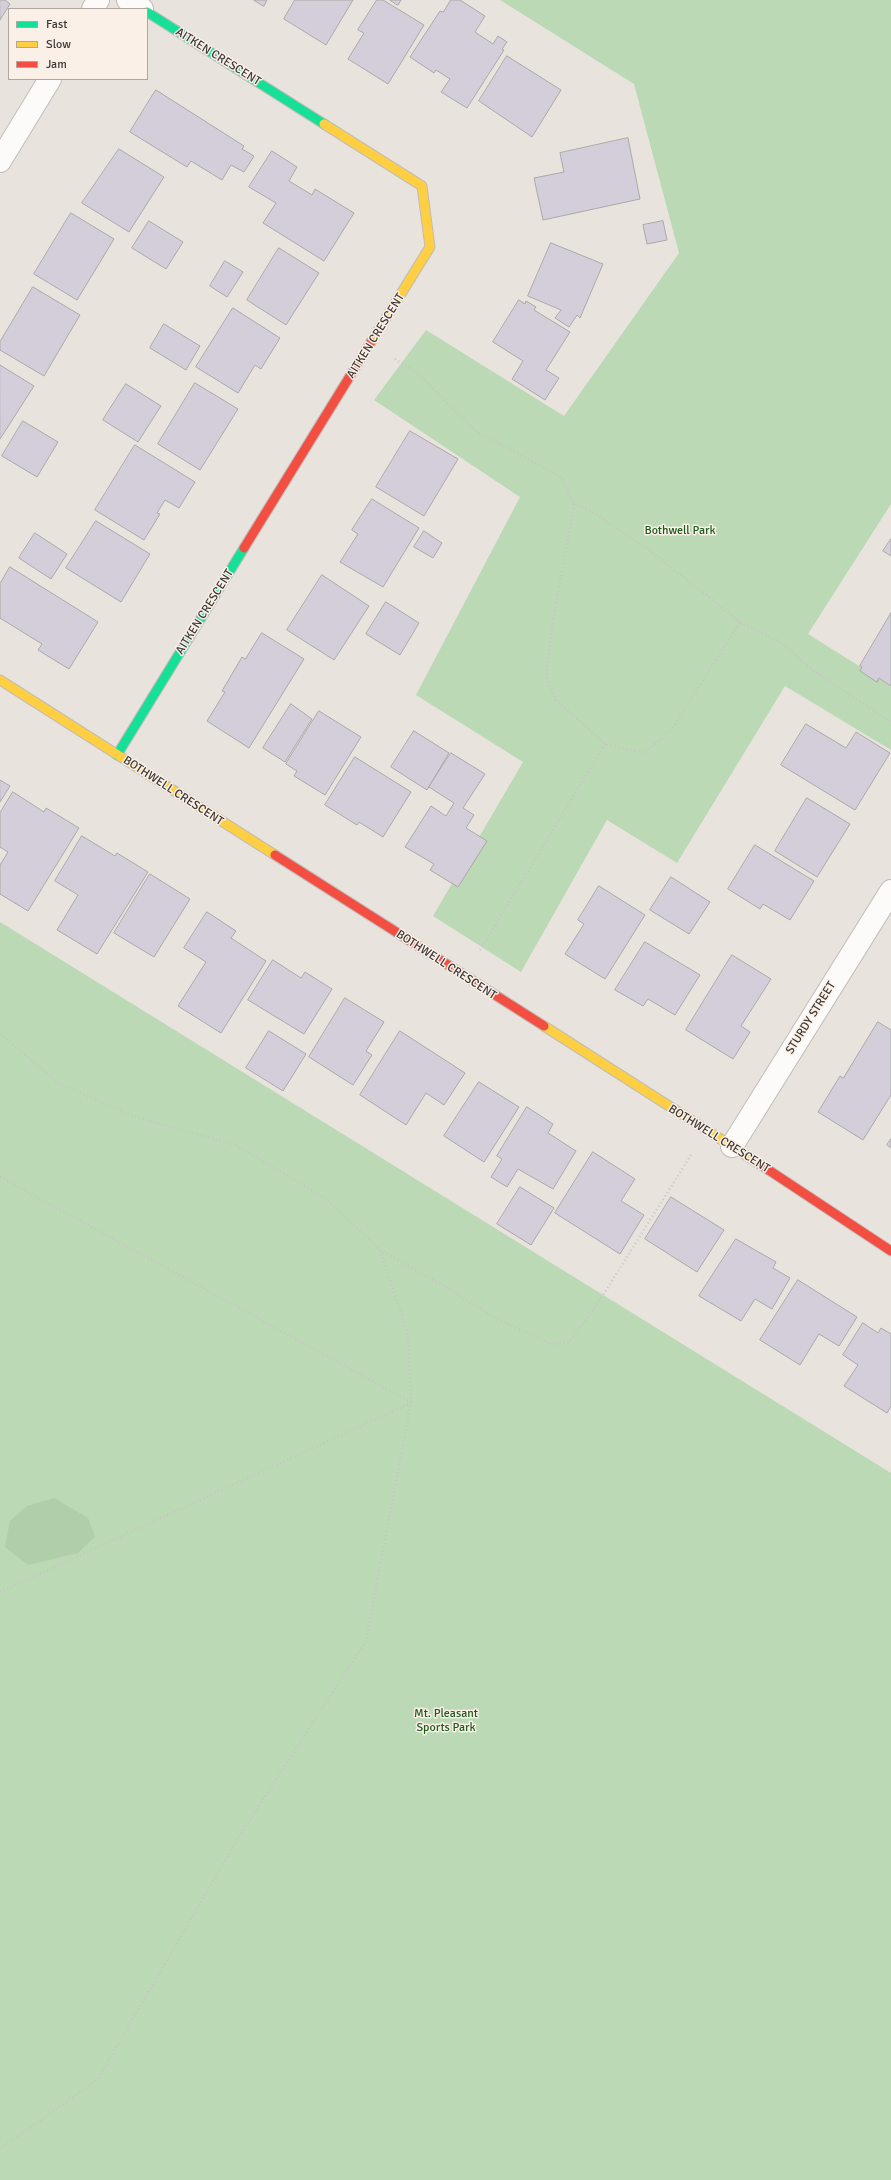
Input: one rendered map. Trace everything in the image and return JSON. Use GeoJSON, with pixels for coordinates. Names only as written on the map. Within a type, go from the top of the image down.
{"type":"FeatureCollection","features":[{"type":"Feature","properties":{"kind":"street"},"geometry":{"type":"LineString","coordinates":[[128,0],[140,8]]}},
{"type":"Feature","properties":{"kind":"street","name":"AITKEN CRESCENT"},"geometry":{"type":"LineString","coordinates":[[117,755],[430,248],[422,186],[148,13]]}},
{"type":"Feature","properties":{"kind":"street"},"geometry":{"type":"LineString","coordinates":[[0,161],[49,80]]}},
{"type":"Feature","properties":{"kind":"street","name":"BOTHWELL CRESCENT"},"geometry":{"type":"LineString","coordinates":[[0,680],[706,1131],[732,1146],[891,1251]]}},
{"type":"Feature","properties":{"kind":"street","name":"STURDY STREET"},"geometry":{"type":"LineString","coordinates":[[732,1146],[891,891]]}},
{"type":"Feature","properties":{"kind":"path"},"geometry":{"type":"LineString","coordinates":[[371,344],[416,372],[476,431],[561,477],[574,504],[552,629],[546,675],[556,700],[605,744],[644,753],[672,729],[740,622]]}},
{"type":"Feature","properties":{"kind":"path"},"geometry":{"type":"LineString","coordinates":[[574,504],[591,512],[649,550],[740,622],[782,642],[814,671],[891,722]]}},
{"type":"Feature","properties":{"kind":"path"},"geometry":{"type":"LineString","coordinates":[[464,976],[605,744]]}},
{"type":"Feature","properties":{"kind":"path"},"geometry":{"type":"LineString","coordinates":[[0,1034],[60,1084],[133,1116],[235,1145],[325,1198],[380,1250],[444,1286],[497,1319],[551,1344],[569,1342],[598,1304],[706,1131]]}},
{"type":"Feature","properties":{"kind":"path"},"geometry":{"type":"LineString","coordinates":[[0,1178],[411,1402]]}},
{"type":"Feature","properties":{"kind":"path"},"geometry":{"type":"LineString","coordinates":[[0,2149],[97,2080],[240,1835],[366,1641],[411,1402],[408,1334],[380,1250]]}},
{"type":"Feature","properties":{"kind":"path"},"geometry":{"type":"LineString","coordinates":[[0,1592],[411,1402]]}},
{"type":"Feature","properties":{"kind":"green space","name":"Bothwell Park"},"geometry":{"type":"Polygon","coordinates":[[[500,0],[891,0],[891,504],[808,634],[891,686],[891,750],[785,686],[677,863],[607,820],[521,972],[433,916],[523,762],[416,695],[520,497],[374,400],[426,330],[564,416],[679,253],[634,84],[500,0]]]}},
{"type":"Feature","properties":{"kind":"green space","name":"Mt. Pleasant Sports Park"},"geometry":{"type":"Polygon","coordinates":[[[0,922],[891,1473],[891,2180],[0,2180],[0,922]]]}},
{"type":"Feature","properties":{"kind":"green space"},"geometry":{"type":"Polygon","coordinates":[[[54,1498],[88,1518],[95,1537],[78,1553],[28,1565],[5,1547],[10,1521],[27,1506],[54,1498]]]}},
{"type":"Feature","properties":{"kind":"building"},"geometry":{"type":"Polygon","coordinates":[[[0,0],[5,0],[10,4],[0,20],[0,0]]]}},
{"type":"Feature","properties":{"kind":"building"},"geometry":{"type":"Polygon","coordinates":[[[254,0],[267,0],[264,6],[254,0]]]}},
{"type":"Feature","properties":{"kind":"building"},"geometry":{"type":"Polygon","coordinates":[[[295,0],[353,0],[326,45],[284,19],[295,0]]]}},
{"type":"Feature","properties":{"kind":"building"},"geometry":{"type":"Polygon","coordinates":[[[377,0],[383,0],[424,25],[388,84],[348,59],[364,33],[358,30],[377,0]]]}},
{"type":"Feature","properties":{"kind":"building"},"geometry":{"type":"Polygon","coordinates":[[[390,0],[401,0],[398,5],[390,0]]]}},
{"type":"Feature","properties":{"kind":"building"},"geometry":{"type":"Polygon","coordinates":[[[451,0],[460,0],[485,16],[475,32],[493,44],[498,36],[507,42],[502,49],[504,50],[467,108],[441,92],[450,79],[436,70],[434,73],[410,57],[440,11],[443,12],[451,0]]]}},
{"type":"Feature","properties":{"kind":"building"},"geometry":{"type":"Polygon","coordinates":[[[507,56],[561,90],[532,137],[479,101],[507,56]]]}},
{"type":"Feature","properties":{"kind":"building"},"geometry":{"type":"Polygon","coordinates":[[[156,90],[244,146],[242,149],[254,156],[244,172],[231,165],[222,180],[191,161],[187,167],[130,132],[156,90]]]}},
{"type":"Feature","properties":{"kind":"building"},"geometry":{"type":"Polygon","coordinates":[[[628,138],[640,199],[543,220],[534,178],[564,172],[560,153],[628,138]]]}},
{"type":"Feature","properties":{"kind":"building"},"geometry":{"type":"Polygon","coordinates":[[[119,149],[164,177],[129,232],[82,203],[119,149]]]}},
{"type":"Feature","properties":{"kind":"building"},"geometry":{"type":"Polygon","coordinates":[[[272,151],[297,167],[289,181],[312,195],[315,189],[354,213],[324,261],[263,223],[276,203],[249,187],[272,151]]]}},
{"type":"Feature","properties":{"kind":"building"},"geometry":{"type":"Polygon","coordinates":[[[71,213],[114,239],[77,300],[34,274],[71,213]]]}},
{"type":"Feature","properties":{"kind":"building"},"geometry":{"type":"Polygon","coordinates":[[[149,221],[183,242],[166,269],[132,248],[149,221]]]}},
{"type":"Feature","properties":{"kind":"building"},"geometry":{"type":"Polygon","coordinates":[[[663,221],[667,240],[647,244],[643,225],[663,221]]]}},
{"type":"Feature","properties":{"kind":"building"},"geometry":{"type":"Polygon","coordinates":[[[551,243],[603,264],[580,318],[577,315],[569,327],[555,318],[561,310],[528,296],[551,243]]]}},
{"type":"Feature","properties":{"kind":"building"},"geometry":{"type":"Polygon","coordinates":[[[279,248],[319,273],[286,325],[247,300],[279,248]]]}},
{"type":"Feature","properties":{"kind":"building"},"geometry":{"type":"Polygon","coordinates":[[[225,261],[243,272],[227,297],[210,286],[225,261]]]}},
{"type":"Feature","properties":{"kind":"building"},"geometry":{"type":"Polygon","coordinates":[[[33,287],[80,315],[44,376],[0,350],[0,342],[33,287]]]}},
{"type":"Feature","properties":{"kind":"building"},"geometry":{"type":"Polygon","coordinates":[[[519,300],[525,304],[526,301],[536,307],[534,310],[570,332],[546,370],[559,378],[545,400],[512,379],[523,361],[493,342],[519,300]]]}},
{"type":"Feature","properties":{"kind":"building"},"geometry":{"type":"Polygon","coordinates":[[[233,308],[280,338],[261,369],[255,365],[238,393],[196,367],[233,308]]]}},
{"type":"Feature","properties":{"kind":"building"},"geometry":{"type":"Polygon","coordinates":[[[164,324],[200,346],[186,370],[150,348],[164,324]]]}},
{"type":"Feature","properties":{"kind":"building"},"geometry":{"type":"Polygon","coordinates":[[[0,365],[34,386],[0,439],[0,365]]]}},
{"type":"Feature","properties":{"kind":"building"},"geometry":{"type":"Polygon","coordinates":[[[195,383],[238,409],[200,470],[158,444],[195,383]]]}},
{"type":"Feature","properties":{"kind":"building"},"geometry":{"type":"Polygon","coordinates":[[[126,384],[161,406],[138,442],[103,420],[126,384]]]}},
{"type":"Feature","properties":{"kind":"building"},"geometry":{"type":"Polygon","coordinates":[[[23,421],[58,442],[37,477],[2,456],[23,421]]]}},
{"type":"Feature","properties":{"kind":"building"},"geometry":{"type":"Polygon","coordinates":[[[410,431],[458,459],[424,516],[376,487],[410,431]]]}},
{"type":"Feature","properties":{"kind":"building"},"geometry":{"type":"Polygon","coordinates":[[[135,445],[195,482],[179,508],[165,500],[157,513],[160,514],[144,540],[95,510],[135,445]]]}},
{"type":"Feature","properties":{"kind":"building"},"geometry":{"type":"Polygon","coordinates":[[[372,499],[419,528],[383,587],[340,562],[358,534],[352,530],[372,499]]]}},
{"type":"Feature","properties":{"kind":"building"},"geometry":{"type":"Polygon","coordinates":[[[96,521],[150,554],[121,602],[66,568],[96,521]]]}},
{"type":"Feature","properties":{"kind":"building"},"geometry":{"type":"Polygon","coordinates":[[[424,531],[442,543],[433,558],[414,547],[424,531]]]}},
{"type":"Feature","properties":{"kind":"building"},"geometry":{"type":"Polygon","coordinates":[[[35,533],[67,554],[51,579],[19,558],[35,533]]]}},
{"type":"Feature","properties":{"kind":"building"},"geometry":{"type":"Polygon","coordinates":[[[891,539],[891,556],[883,551],[891,539]]]}},
{"type":"Feature","properties":{"kind":"building"},"geometry":{"type":"Polygon","coordinates":[[[10,567],[98,622],[69,669],[38,650],[42,644],[0,618],[0,584],[10,567]]]}},
{"type":"Feature","properties":{"kind":"building"},"geometry":{"type":"Polygon","coordinates":[[[322,575],[369,606],[334,660],[287,630],[322,575]]]}},
{"type":"Feature","properties":{"kind":"building"},"geometry":{"type":"Polygon","coordinates":[[[386,602],[419,623],[400,655],[366,634],[386,602]]]}},
{"type":"Feature","properties":{"kind":"building"},"geometry":{"type":"Polygon","coordinates":[[[891,613],[891,686],[879,678],[877,682],[860,671],[862,667],[860,666],[891,613]]]}},
{"type":"Feature","properties":{"kind":"building"},"geometry":{"type":"Polygon","coordinates":[[[262,633],[304,659],[249,748],[207,721],[225,692],[222,691],[242,657],[245,659],[262,633]]]}},
{"type":"Feature","properties":{"kind":"building"},"geometry":{"type":"Polygon","coordinates":[[[291,704],[312,719],[285,762],[263,748],[291,704]]]}},
{"type":"Feature","properties":{"kind":"building"},"geometry":{"type":"Polygon","coordinates":[[[319,711],[361,737],[325,795],[294,776],[297,771],[286,764],[319,711]]]}},
{"type":"Feature","properties":{"kind":"building"},"geometry":{"type":"Polygon","coordinates":[[[806,724],[846,748],[856,732],[890,753],[855,810],[781,765],[806,724]]]}},
{"type":"Feature","properties":{"kind":"building"},"geometry":{"type":"Polygon","coordinates":[[[414,731],[449,753],[427,790],[391,767],[414,731]]]}},
{"type":"Feature","properties":{"kind":"building"},"geometry":{"type":"Polygon","coordinates":[[[451,753],[485,774],[463,808],[474,815],[466,828],[487,841],[458,887],[430,870],[434,864],[405,847],[431,806],[446,816],[454,803],[429,787],[451,753]]]}},
{"type":"Feature","properties":{"kind":"building"},"geometry":{"type":"Polygon","coordinates":[[[355,757],[411,792],[383,837],[359,822],[357,825],[325,805],[355,757]]]}},
{"type":"Feature","properties":{"kind":"building"},"geometry":{"type":"Polygon","coordinates":[[[0,780],[10,786],[0,802],[0,780]]]}},
{"type":"Feature","properties":{"kind":"building"},"geometry":{"type":"Polygon","coordinates":[[[13,792],[44,812],[46,808],[79,828],[28,911],[0,894],[0,865],[8,852],[0,847],[0,813],[13,792]]]}},
{"type":"Feature","properties":{"kind":"building"},"geometry":{"type":"Polygon","coordinates":[[[807,798],[850,824],[817,877],[775,851],[807,798]]]}},
{"type":"Feature","properties":{"kind":"building"},"geometry":{"type":"Polygon","coordinates":[[[82,836],[115,856],[117,853],[148,872],[97,954],[57,930],[78,895],[55,881],[82,836]]]}},
{"type":"Feature","properties":{"kind":"building"},"geometry":{"type":"Polygon","coordinates":[[[755,845],[814,881],[790,920],[763,904],[760,909],[728,889],[755,845]]]}},
{"type":"Feature","properties":{"kind":"building"},"geometry":{"type":"Polygon","coordinates":[[[150,874],[190,899],[154,957],[114,933],[150,874]]]}},
{"type":"Feature","properties":{"kind":"building"},"geometry":{"type":"Polygon","coordinates":[[[671,877],[710,902],[689,934],[650,910],[671,877]]]}},
{"type":"Feature","properties":{"kind":"building"},"geometry":{"type":"Polygon","coordinates":[[[599,886],[645,915],[605,979],[565,954],[584,924],[578,920],[599,886]]]}},
{"type":"Feature","properties":{"kind":"building"},"geometry":{"type":"Polygon","coordinates":[[[207,912],[236,931],[231,938],[266,961],[221,1033],[178,1006],[206,962],[184,948],[207,912]]]}},
{"type":"Feature","properties":{"kind":"building"},"geometry":{"type":"Polygon","coordinates":[[[645,942],[700,975],[675,1015],[648,999],[643,1006],[615,990],[645,942]]]}},
{"type":"Feature","properties":{"kind":"building"},"geometry":{"type":"Polygon","coordinates":[[[732,955],[771,979],[741,1026],[750,1032],[733,1059],[686,1030],[732,955]]]}},
{"type":"Feature","properties":{"kind":"building"},"geometry":{"type":"Polygon","coordinates":[[[273,960],[301,978],[305,972],[332,989],[304,1034],[248,1000],[273,960]]]}},
{"type":"Feature","properties":{"kind":"building"},"geometry":{"type":"Polygon","coordinates":[[[345,998],[384,1022],[366,1051],[372,1055],[353,1085],[309,1057],[345,998]]]}},
{"type":"Feature","properties":{"kind":"building"},"geometry":{"type":"Polygon","coordinates":[[[878,1022],[891,1030],[891,1095],[863,1140],[818,1112],[840,1076],[843,1078],[878,1022]]]}},
{"type":"Feature","properties":{"kind":"building"},"geometry":{"type":"Polygon","coordinates":[[[269,1031],[306,1054],[283,1091],[246,1068],[269,1031]]]}},
{"type":"Feature","properties":{"kind":"building"},"geometry":{"type":"Polygon","coordinates":[[[400,1031],[465,1073],[444,1105],[426,1093],[406,1125],[360,1095],[400,1031]]]}},
{"type":"Feature","properties":{"kind":"building"},"geometry":{"type":"Polygon","coordinates":[[[479,1082],[519,1107],[484,1162],[444,1136],[479,1082]]]}},
{"type":"Feature","properties":{"kind":"building"},"geometry":{"type":"Polygon","coordinates":[[[527,1107],[553,1124],[548,1133],[576,1151],[553,1189],[518,1169],[507,1187],[491,1177],[502,1159],[497,1156],[527,1107]]]}},
{"type":"Feature","properties":{"kind":"building"},"geometry":{"type":"Polygon","coordinates":[[[891,1139],[891,1148],[887,1145],[891,1139]]]}},
{"type":"Feature","properties":{"kind":"building"},"geometry":{"type":"Polygon","coordinates":[[[593,1152],[635,1179],[621,1201],[644,1215],[620,1254],[555,1213],[593,1152]]]}},
{"type":"Feature","properties":{"kind":"building"},"geometry":{"type":"Polygon","coordinates":[[[520,1187],[554,1208],[531,1245],[497,1224],[520,1187]]]}},
{"type":"Feature","properties":{"kind":"building"},"geometry":{"type":"Polygon","coordinates":[[[671,1197],[724,1230],[697,1272],[645,1239],[671,1197]]]}},
{"type":"Feature","properties":{"kind":"building"},"geometry":{"type":"Polygon","coordinates":[[[736,1239],[776,1262],[773,1268],[790,1278],[772,1309],[755,1299],[741,1321],[699,1296],[736,1239]]]}},
{"type":"Feature","properties":{"kind":"building"},"geometry":{"type":"Polygon","coordinates":[[[798,1280],[857,1317],[839,1346],[819,1334],[800,1365],[760,1340],[798,1280]]]}},
{"type":"Feature","properties":{"kind":"building"},"geometry":{"type":"Polygon","coordinates":[[[863,1323],[878,1333],[881,1328],[891,1334],[891,1406],[887,1413],[844,1386],[858,1365],[843,1355],[863,1323]]]}},
{"type":"Feature","properties":{"kind":"traffic: fast"},"geometry":{"type":"LineString","coordinates":[[148,13],[324,124]]}},
{"type":"Feature","properties":{"kind":"traffic: fast"},"geometry":{"type":"LineString","coordinates":[[117,755],[244,548]]}},
{"type":"Feature","properties":{"kind":"traffic: slow"},"geometry":{"type":"LineString","coordinates":[[324,124],[422,186],[430,247],[371,342]]}},
{"type":"Feature","properties":{"kind":"traffic: slow"},"geometry":{"type":"LineString","coordinates":[[0,680],[275,855]]}},
{"type":"Feature","properties":{"kind":"traffic: slow"},"geometry":{"type":"LineString","coordinates":[[544,1026],[758,1163]]}},
{"type":"Feature","properties":{"kind":"traffic: jam"},"geometry":{"type":"LineString","coordinates":[[244,548],[371,342]]}},
{"type":"Feature","properties":{"kind":"traffic: jam"},"geometry":{"type":"LineString","coordinates":[[275,855],[544,1026]]}},
{"type":"Feature","properties":{"kind":"traffic: jam"},"geometry":{"type":"LineString","coordinates":[[758,1163],[891,1251]]}}]}
